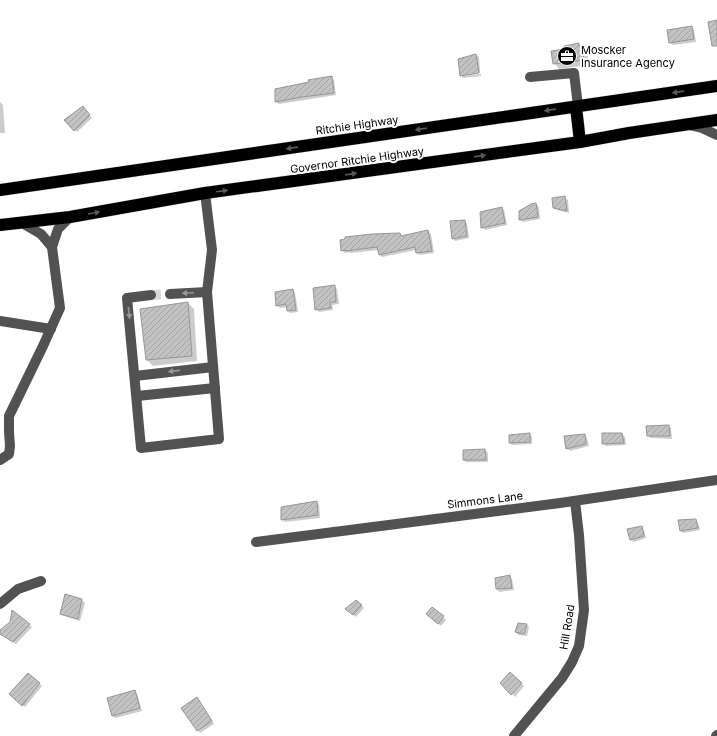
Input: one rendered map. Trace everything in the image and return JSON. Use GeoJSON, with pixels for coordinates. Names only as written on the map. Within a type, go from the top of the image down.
{"type":"FeatureCollection","features":[{"type":"Feature","properties":{"kind":"highway","name":"Ritchie Highway"},"geometry":{"type":"LineString","coordinates":[[0,190],[717,86]]}},
{"type":"Feature","properties":{"kind":"highway"},"geometry":{"type":"LineString","coordinates":[[577,106],[580,142]]}},
{"type":"Feature","properties":{"kind":"highway","name":"Governor Ritchie Highway"},"geometry":{"type":"LineString","coordinates":[[0,225],[70,217],[205,193],[580,142],[717,120]]}},
{"type":"Feature","properties":{"kind":"street"},"geometry":{"type":"LineString","coordinates":[[530,77],[574,73],[577,106]]}},
{"type":"Feature","properties":{"kind":"street"},"geometry":{"type":"LineString","coordinates":[[688,124],[702,128],[717,135]]}},
{"type":"Feature","properties":{"kind":"street"},"geometry":{"type":"LineString","coordinates":[[151,295],[127,298],[141,448],[219,439],[207,292],[212,250],[205,193]]}},
{"type":"Feature","properties":{"kind":"street"},"geometry":{"type":"LineString","coordinates":[[0,460],[9,454],[9,416],[60,308],[52,247],[58,229],[70,217]]}},
{"type":"Feature","properties":{"kind":"street"},"geometry":{"type":"LineString","coordinates":[[22,223],[41,234],[52,247]]}},
{"type":"Feature","properties":{"kind":"street"},"geometry":{"type":"LineString","coordinates":[[170,294],[207,292]]}},
{"type":"Feature","properties":{"kind":"street"},"geometry":{"type":"LineString","coordinates":[[0,320],[51,329]]}},
{"type":"Feature","properties":{"kind":"street"},"geometry":{"type":"LineString","coordinates":[[135,376],[213,367]]}},
{"type":"Feature","properties":{"kind":"street"},"geometry":{"type":"LineString","coordinates":[[137,398],[215,388]]}},
{"type":"Feature","properties":{"kind":"street","name":"Simmons Lane"},"geometry":{"type":"LineString","coordinates":[[256,542],[575,501],[717,480]]}},
{"type":"Feature","properties":{"kind":"street","name":"Hill Road"},"geometry":{"type":"LineString","coordinates":[[514,736],[562,678],[572,662],[579,646],[584,610],[575,501]]}},
{"type":"Feature","properties":{"kind":"street"},"geometry":{"type":"LineString","coordinates":[[0,604],[18,589],[41,581]]}},
{"type":"Feature","properties":{"kind":"building"},"geometry":{"type":"Polygon","coordinates":[[[717,20],[717,46],[712,46],[708,22],[717,20]]]}},
{"type":"Feature","properties":{"kind":"building"},"geometry":{"type":"Polygon","coordinates":[[[692,26],[694,39],[669,43],[667,30],[692,26]]]}},
{"type":"Feature","properties":{"kind":"building","name":"Moscker Insurance Agency"},"geometry":{"type":"Polygon","coordinates":[[[579,43],[579,46],[582,46],[584,60],[553,64],[551,51],[565,49],[564,46],[579,43]]]}},
{"type":"Feature","properties":{"kind":"building"},"geometry":{"type":"Polygon","coordinates":[[[476,54],[479,73],[460,76],[458,59],[476,54]]]}},
{"type":"Feature","properties":{"kind":"building"},"geometry":{"type":"Polygon","coordinates":[[[332,76],[334,93],[275,102],[275,89],[309,82],[308,80],[332,76]]]}},
{"type":"Feature","properties":{"kind":"building"},"geometry":{"type":"Polygon","coordinates":[[[83,106],[90,115],[74,131],[64,120],[83,106]]]}},
{"type":"Feature","properties":{"kind":"building"},"geometry":{"type":"Polygon","coordinates":[[[565,196],[567,211],[553,208],[552,198],[565,196]]]}},
{"type":"Feature","properties":{"kind":"building"},"geometry":{"type":"Polygon","coordinates":[[[536,203],[538,217],[519,220],[519,211],[531,204],[536,203]]]}},
{"type":"Feature","properties":{"kind":"building"},"geometry":{"type":"Polygon","coordinates":[[[502,207],[505,223],[481,228],[480,212],[502,207]]]}},
{"type":"Feature","properties":{"kind":"building"},"geometry":{"type":"Polygon","coordinates":[[[465,220],[467,236],[452,239],[450,221],[465,220]]]}},
{"type":"Feature","properties":{"kind":"building"},"geometry":{"type":"Polygon","coordinates":[[[428,230],[432,251],[416,253],[415,247],[379,255],[377,247],[341,251],[340,240],[345,239],[345,237],[400,233],[401,236],[428,230]]]}},
{"type":"Feature","properties":{"kind":"building"},"geometry":{"type":"Polygon","coordinates":[[[335,285],[336,302],[330,302],[331,308],[315,310],[313,288],[335,285]]]}},
{"type":"Feature","properties":{"kind":"building"},"geometry":{"type":"Polygon","coordinates":[[[293,289],[296,310],[287,311],[286,304],[276,306],[275,292],[293,289]]]}},
{"type":"Feature","properties":{"kind":"building"},"geometry":{"type":"Polygon","coordinates":[[[188,302],[192,356],[146,360],[140,309],[188,302]]]}},
{"type":"Feature","properties":{"kind":"building"},"geometry":{"type":"Polygon","coordinates":[[[669,425],[670,436],[647,436],[646,426],[669,425]]]}},
{"type":"Feature","properties":{"kind":"building"},"geometry":{"type":"Polygon","coordinates":[[[530,433],[530,442],[509,443],[509,435],[530,433]]]}},
{"type":"Feature","properties":{"kind":"building"},"geometry":{"type":"Polygon","coordinates":[[[602,433],[622,433],[624,443],[602,444],[602,433]]]}},
{"type":"Feature","properties":{"kind":"building"},"geometry":{"type":"Polygon","coordinates":[[[585,434],[586,444],[566,449],[564,436],[585,434]]]}},
{"type":"Feature","properties":{"kind":"building"},"geometry":{"type":"Polygon","coordinates":[[[485,449],[486,460],[463,460],[463,450],[485,449]]]}},
{"type":"Feature","properties":{"kind":"building"},"geometry":{"type":"Polygon","coordinates":[[[317,501],[318,515],[281,520],[281,507],[317,501]]]}},
{"type":"Feature","properties":{"kind":"building"},"geometry":{"type":"Polygon","coordinates":[[[696,519],[698,528],[680,531],[678,520],[696,519]]]}},
{"type":"Feature","properties":{"kind":"building"},"geometry":{"type":"Polygon","coordinates":[[[642,526],[644,536],[630,540],[627,529],[642,526]]]}},
{"type":"Feature","properties":{"kind":"building"},"geometry":{"type":"Polygon","coordinates":[[[510,575],[512,588],[496,589],[495,578],[510,575]]]}},
{"type":"Feature","properties":{"kind":"building"},"geometry":{"type":"Polygon","coordinates":[[[65,594],[82,599],[78,619],[60,614],[65,594]]]}},
{"type":"Feature","properties":{"kind":"building"},"geometry":{"type":"Polygon","coordinates":[[[356,600],[362,605],[353,615],[345,609],[356,600]]]}},
{"type":"Feature","properties":{"kind":"building"},"geometry":{"type":"Polygon","coordinates":[[[432,607],[444,616],[438,624],[426,614],[432,607]]]}},
{"type":"Feature","properties":{"kind":"building"},"geometry":{"type":"Polygon","coordinates":[[[12,610],[30,624],[13,642],[0,634],[0,630],[10,622],[12,610]]]}},
{"type":"Feature","properties":{"kind":"building"},"geometry":{"type":"Polygon","coordinates":[[[518,623],[527,624],[524,634],[515,632],[518,623]]]}},
{"type":"Feature","properties":{"kind":"building"},"geometry":{"type":"Polygon","coordinates":[[[510,672],[522,683],[511,695],[500,683],[510,672]]]}},
{"type":"Feature","properties":{"kind":"building"},"geometry":{"type":"Polygon","coordinates":[[[28,673],[40,683],[22,706],[9,694],[28,673]]]}},
{"type":"Feature","properties":{"kind":"building"},"geometry":{"type":"Polygon","coordinates":[[[135,690],[140,708],[112,716],[107,698],[135,690]]]}},
{"type":"Feature","properties":{"kind":"building"},"geometry":{"type":"Polygon","coordinates":[[[197,697],[212,721],[197,731],[181,708],[197,697]]]}},
{"type":"Feature","properties":{"kind":"tunnel"},"geometry":{"type":"LineString","coordinates":[[151,295],[170,294]]}},
{"type":"Feature","properties":{"kind":"place","name":"Moscker Insurance Agency"},"geometry":{"type":"Point","coordinates":[567,56]}}]}
